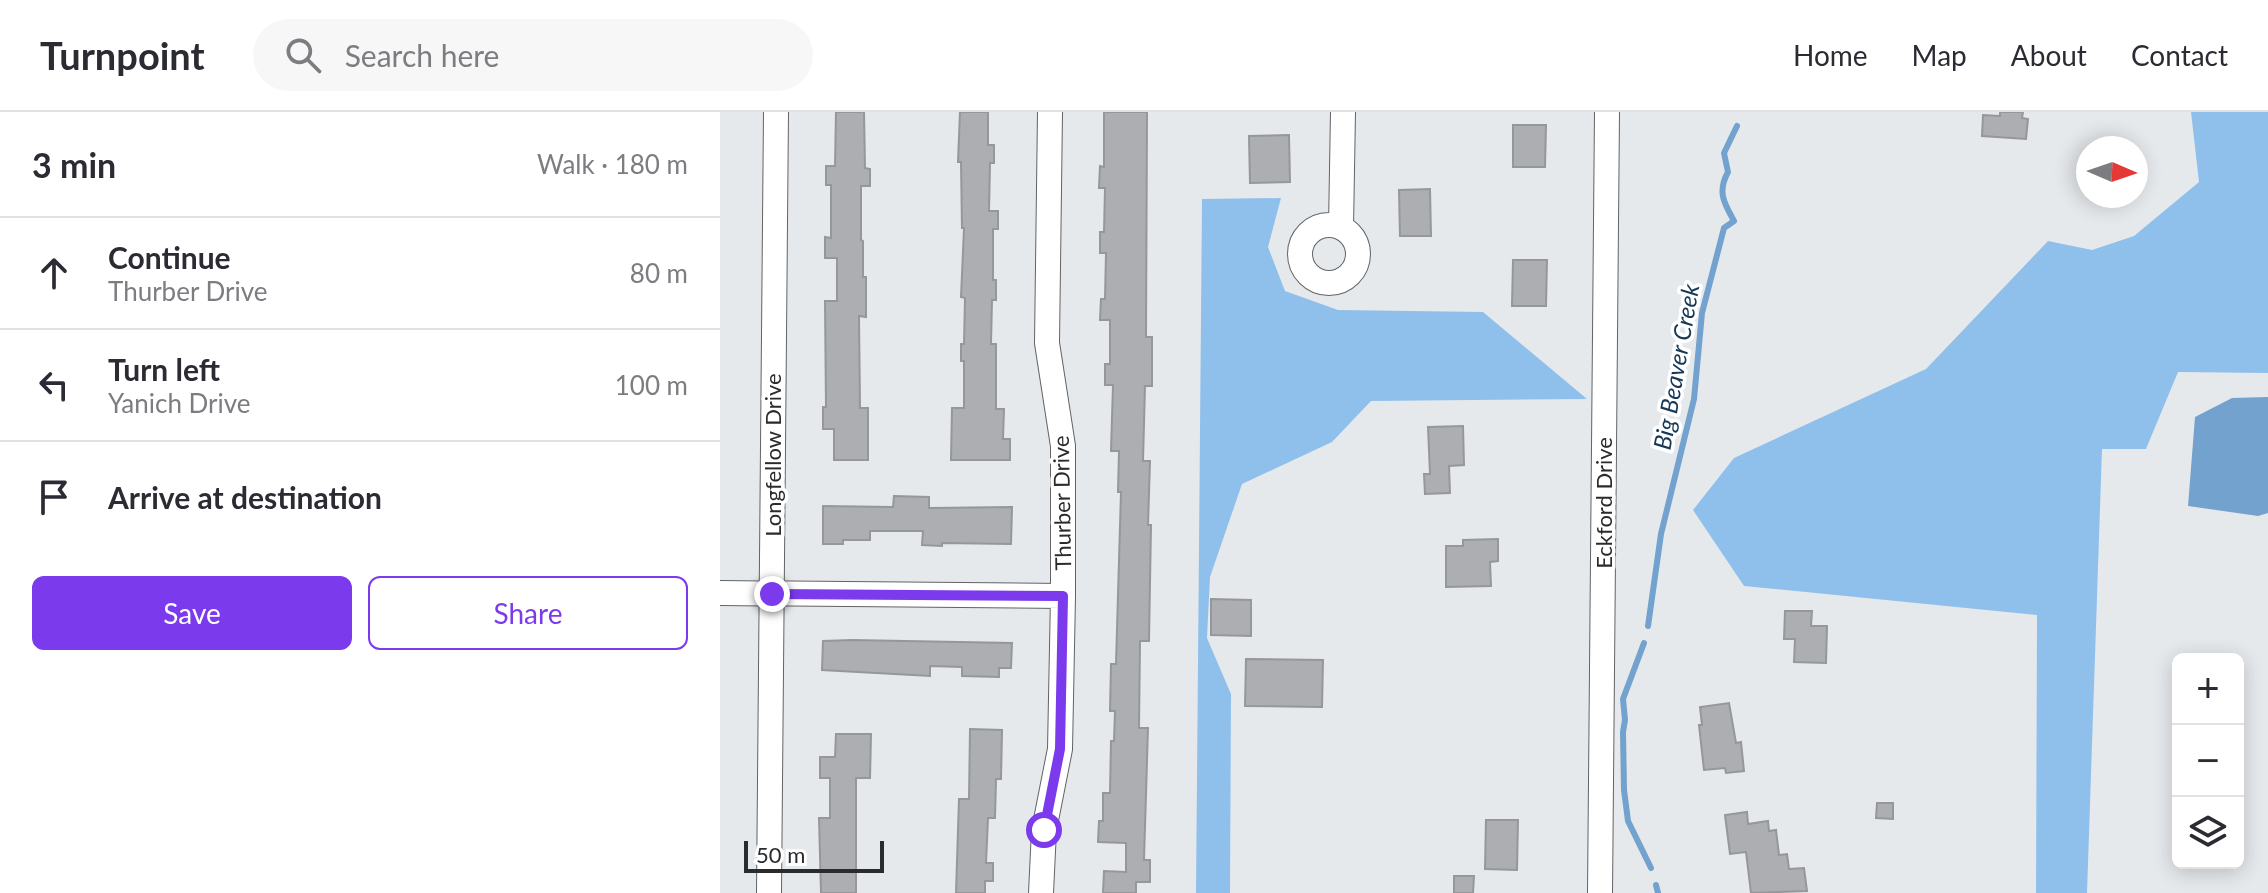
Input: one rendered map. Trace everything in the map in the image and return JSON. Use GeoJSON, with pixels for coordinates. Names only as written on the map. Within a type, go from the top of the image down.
{"type":"FeatureCollection","features":[{"type":"Feature","properties":{"kind":"street","name":"Longfellow Drive"},"geometry":{"type":"LineString","coordinates":[[769,893],[776,112]]}},
{"type":"Feature","properties":{"kind":"street","name":"Thurber Drive"},"geometry":{"type":"LineString","coordinates":[[1041,893],[1044,830],[1060,749],[1063,596],[1063,446],[1047,343],[1050,112]]}},
{"type":"Feature","properties":{"kind":"street"},"geometry":{"type":"LineString","coordinates":[[1341,227],[1343,112]]}},
{"type":"Feature","properties":{"kind":"street","name":"Eckford Drive"},"geometry":{"type":"LineString","coordinates":[[1600,893],[1607,112]]}},
{"type":"Feature","properties":{"kind":"street"},"geometry":{"type":"LineString","coordinates":[[720,593],[1063,596]]}},
{"type":"Feature","properties":{"kind":"shaded area"},"geometry":{"type":"Polygon","coordinates":[[[2191,112],[2268,112],[2268,373],[2178,372],[2146,449],[2102,449],[2087,893],[2036,893],[2037,615],[1744,586],[1693,510],[1734,458],[1926,369],[2048,241],[2092,250],[2134,236],[2199,182],[2191,112]]]}},
{"type":"Feature","properties":{"kind":"shaded area"},"geometry":{"type":"Polygon","coordinates":[[[1281,198],[1268,247],[1285,291],[1338,310],[1483,312],[1587,399],[1371,401],[1332,442],[1242,484],[1210,577],[1207,638],[1231,694],[1230,893],[1196,893],[1202,199],[1281,198]]]}},
{"type":"Feature","properties":{"kind":"shaded area"},"geometry":{"type":"Polygon","coordinates":[[[2268,397],[2268,513],[2258,516],[2188,506],[2195,417],[2232,398],[2268,397]]]}},
{"type":"Feature","properties":{"kind":"building"},"geometry":{"type":"Polygon","coordinates":[[[836,112],[864,112],[865,168],[870,169],[870,186],[861,186],[866,317],[859,316],[860,408],[868,408],[868,460],[834,460],[834,429],[823,429],[823,407],[826,407],[825,301],[837,301],[837,258],[825,258],[825,237],[831,238],[831,185],[826,185],[826,166],[835,166],[836,112]]]}},
{"type":"Feature","properties":{"kind":"building"},"geometry":{"type":"Polygon","coordinates":[[[960,112],[988,112],[988,145],[994,145],[994,163],[990,163],[989,211],[998,211],[998,229],[993,229],[996,300],[992,300],[991,344],[996,344],[996,409],[1004,409],[1003,439],[1010,439],[1010,460],[951,460],[952,408],[964,408],[961,344],[964,344],[965,298],[961,297],[964,228],[961,162],[958,162],[960,112]]]}},
{"type":"Feature","properties":{"kind":"building"},"geometry":{"type":"Polygon","coordinates":[[[1104,112],[1147,112],[1146,337],[1152,337],[1152,386],[1145,386],[1143,461],[1150,461],[1148,525],[1151,525],[1149,641],[1140,641],[1139,728],[1148,728],[1144,860],[1150,860],[1150,882],[1136,882],[1136,893],[1103,893],[1104,871],[1126,872],[1126,843],[1098,842],[1099,821],[1103,821],[1103,793],[1110,793],[1111,741],[1114,741],[1115,711],[1110,711],[1111,664],[1116,664],[1121,492],[1118,492],[1119,451],[1111,451],[1113,385],[1105,385],[1105,364],[1110,364],[1110,320],[1100,320],[1101,299],[1105,299],[1106,253],[1100,253],[1105,188],[1099,188],[1100,166],[1104,167],[1104,112]]]}},
{"type":"Feature","properties":{"kind":"building"},"geometry":{"type":"Polygon","coordinates":[[[2000,112],[2023,112],[2022,118],[2028,119],[2026,139],[1982,136],[1983,115],[2000,116],[2000,112]]]}},
{"type":"Feature","properties":{"kind":"building"},"geometry":{"type":"Polygon","coordinates":[[[1513,125],[1546,125],[1545,167],[1513,167],[1513,125]]]}},
{"type":"Feature","properties":{"kind":"building"},"geometry":{"type":"Polygon","coordinates":[[[1289,135],[1290,182],[1250,183],[1249,136],[1289,135]]]}},
{"type":"Feature","properties":{"kind":"building"},"geometry":{"type":"Polygon","coordinates":[[[1430,189],[1431,236],[1400,236],[1399,190],[1430,189]]]}},
{"type":"Feature","properties":{"kind":"building"},"geometry":{"type":"Polygon","coordinates":[[[1513,260],[1547,260],[1546,306],[1512,306],[1513,260]]]}},
{"type":"Feature","properties":{"kind":"building"},"geometry":{"type":"Polygon","coordinates":[[[1463,426],[1464,465],[1449,466],[1450,493],[1425,494],[1424,474],[1430,474],[1428,427],[1463,426]]]}},
{"type":"Feature","properties":{"kind":"building"},"geometry":{"type":"Polygon","coordinates":[[[894,496],[929,497],[929,508],[1012,507],[1011,544],[922,545],[923,531],[870,531],[870,540],[823,544],[823,506],[893,507],[894,496]]]}},
{"type":"Feature","properties":{"kind":"building"},"geometry":{"type":"Polygon","coordinates":[[[1498,539],[1498,561],[1490,562],[1491,586],[1446,587],[1446,546],[1463,546],[1463,540],[1498,539]]]}},
{"type":"Feature","properties":{"kind":"building"},"geometry":{"type":"Polygon","coordinates":[[[1211,599],[1251,600],[1251,636],[1211,635],[1211,599]]]}},
{"type":"Feature","properties":{"kind":"building"},"geometry":{"type":"Polygon","coordinates":[[[1785,611],[1812,611],[1811,626],[1827,626],[1826,663],[1794,662],[1795,639],[1784,639],[1785,611]]]}},
{"type":"Feature","properties":{"kind":"building"},"geometry":{"type":"Polygon","coordinates":[[[823,641],[1012,643],[1011,668],[999,668],[999,677],[962,676],[962,667],[930,666],[930,676],[822,670],[823,641]]]}},
{"type":"Feature","properties":{"kind":"building"},"geometry":{"type":"Polygon","coordinates":[[[1246,659],[1323,660],[1322,707],[1245,706],[1246,659]]]}},
{"type":"Feature","properties":{"kind":"building"},"geometry":{"type":"Polygon","coordinates":[[[1729,703],[1736,743],[1741,742],[1744,771],[1726,773],[1725,768],[1704,770],[1700,707],[1729,703]]]}},
{"type":"Feature","properties":{"kind":"building"},"geometry":{"type":"Polygon","coordinates":[[[970,729],[1002,730],[1001,779],[996,779],[995,818],[988,818],[986,863],[993,863],[993,881],[985,881],[985,893],[956,893],[959,799],[969,799],[970,729]]]}},
{"type":"Feature","properties":{"kind":"building"},"geometry":{"type":"Polygon","coordinates":[[[836,734],[871,734],[870,778],[856,778],[856,893],[821,893],[819,818],[830,818],[830,778],[820,778],[820,757],[835,757],[836,734]]]}},
{"type":"Feature","properties":{"kind":"building"},"geometry":{"type":"Polygon","coordinates":[[[1877,803],[1893,803],[1893,819],[1876,818],[1877,803]]]}},
{"type":"Feature","properties":{"kind":"building"},"geometry":{"type":"Polygon","coordinates":[[[1747,812],[1748,824],[1768,821],[1769,831],[1776,830],[1779,855],[1787,854],[1789,869],[1804,868],[1807,891],[1751,893],[1746,852],[1730,854],[1725,815],[1747,812]]]}},
{"type":"Feature","properties":{"kind":"building"},"geometry":{"type":"Polygon","coordinates":[[[1486,820],[1518,820],[1517,870],[1485,869],[1486,820]]]}},
{"type":"Feature","properties":{"kind":"building"},"geometry":{"type":"Polygon","coordinates":[[[1454,876],[1474,876],[1473,893],[1454,893],[1454,876]]]}},
{"type":"Feature","properties":{"kind":"waterway","name":"Big Beaver Creek"},"geometry":{"type":"LineString","coordinates":[[1648,626],[1661,534],[1694,399],[1702,313],[1724,228],[1734,221],[1722,192],[1728,172],[1724,153],[1737,126]]}},
{"type":"Feature","properties":{"kind":"waterway","name":"Big Beaver Creek"},"geometry":{"type":"LineString","coordinates":[[1644,643],[1623,699],[1624,790],[1628,821],[1651,868]]}},
{"type":"Feature","properties":{"kind":"waterway","name":"Big Beaver Creek"},"geometry":{"type":"LineString","coordinates":[[1656,885],[1658,893]]}},
{"type":"Feature","properties":{"kind":"route"},"geometry":{"type":"LineString","coordinates":[[772,594],[1063,596],[1060,749],[1044,830]]}}]}
